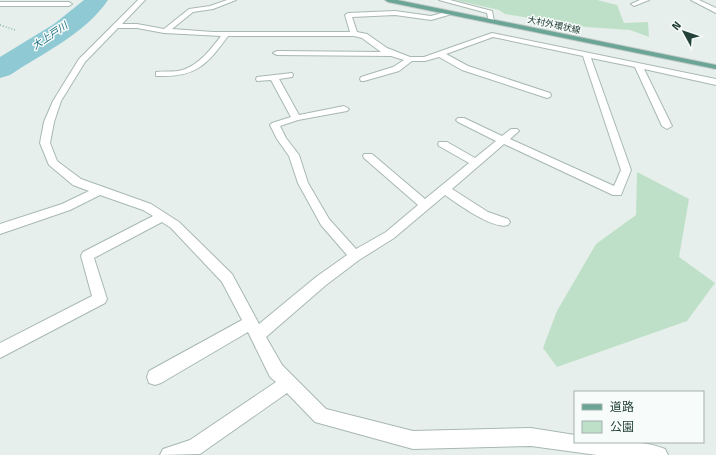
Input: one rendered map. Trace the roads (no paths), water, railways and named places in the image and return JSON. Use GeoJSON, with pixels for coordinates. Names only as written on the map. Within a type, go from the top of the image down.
{"type":"FeatureCollection","features":[{"type":"Feature","properties":{"kind":"main road","name":"大村外環状線"},"geometry":{"type":"LineString","coordinates":[[388,0],[716,68]]}},
{"type":"Feature","properties":{"kind":"street"},"geometry":{"type":"LineString","coordinates":[[0,3],[3,0]]}},
{"type":"Feature","properties":{"kind":"street"},"geometry":{"type":"LineString","coordinates":[[142,0],[82,61],[57,101],[49,122],[45,143],[53,163],[77,182],[98,191],[147,207],[175,224],[228,278],[276,371],[322,416],[413,440],[531,437],[658,455]]}},
{"type":"Feature","properties":{"kind":"street"},"geometry":{"type":"LineString","coordinates":[[166,31],[191,10],[211,8],[234,0]]}},
{"type":"Feature","properties":{"kind":"street"},"geometry":{"type":"LineString","coordinates":[[634,4],[646,0]]}},
{"type":"Feature","properties":{"kind":"street"},"geometry":{"type":"LineString","coordinates":[[694,0],[716,11]]}},
{"type":"Feature","properties":{"kind":"street"},"geometry":{"type":"LineString","coordinates":[[447,1],[490,12],[491,21]]}},
{"type":"Feature","properties":{"kind":"street"},"geometry":{"type":"LineString","coordinates":[[0,3],[69,4]]}},
{"type":"Feature","properties":{"kind":"street"},"geometry":{"type":"LineString","coordinates":[[354,34],[348,15],[401,14],[433,19],[440,18],[450,13]]}},
{"type":"Feature","properties":{"kind":"street"},"geometry":{"type":"LineString","coordinates":[[115,26],[137,26],[166,31],[226,34],[354,34],[364,36],[391,54]]}},
{"type":"Feature","properties":{"kind":"street"},"geometry":{"type":"LineString","coordinates":[[159,74],[184,72],[197,65],[212,54],[226,34]]}},
{"type":"Feature","properties":{"kind":"street"},"geometry":{"type":"LineString","coordinates":[[277,53],[391,54],[410,59],[425,59],[492,35],[716,82]]}},
{"type":"Feature","properties":{"kind":"street"},"geometry":{"type":"LineString","coordinates":[[440,54],[465,68],[547,95]]}},
{"type":"Feature","properties":{"kind":"street"},"geometry":{"type":"LineString","coordinates":[[461,120],[617,192],[626,170],[586,55]]}},
{"type":"Feature","properties":{"kind":"street"},"geometry":{"type":"LineString","coordinates":[[364,79],[396,68],[410,59]]}},
{"type":"Feature","properties":{"kind":"street"},"geometry":{"type":"LineString","coordinates":[[639,67],[667,126]]}},
{"type":"Feature","properties":{"kind":"street"},"geometry":{"type":"LineString","coordinates":[[260,79],[289,75]]}},
{"type":"Feature","properties":{"kind":"street"},"geometry":{"type":"LineString","coordinates":[[274,77],[296,118]]}},
{"type":"Feature","properties":{"kind":"street"},"geometry":{"type":"LineString","coordinates":[[344,109],[296,118],[275,125],[282,139],[294,155],[303,183],[325,222],[355,256]]}},
{"type":"Feature","properties":{"kind":"street"},"geometry":{"type":"LineString","coordinates":[[155,377],[254,329],[355,256],[390,235],[514,131]]}},
{"type":"Feature","properties":{"kind":"street"},"geometry":{"type":"LineString","coordinates":[[443,144],[477,163]]}},
{"type":"Feature","properties":{"kind":"street"},"geometry":{"type":"LineString","coordinates":[[368,156],[426,206]]}},
{"type":"Feature","properties":{"kind":"street"},"geometry":{"type":"LineString","coordinates":[[445,190],[484,215],[504,222]]}},
{"type":"Feature","properties":{"kind":"street"},"geometry":{"type":"LineString","coordinates":[[0,229],[66,207],[98,191]]}},
{"type":"Feature","properties":{"kind":"street"},"geometry":{"type":"LineString","coordinates":[[0,351],[100,299],[87,256],[162,217]]}},
{"type":"Feature","properties":{"kind":"street"},"geometry":{"type":"LineString","coordinates":[[169,455],[194,448],[288,383]]}},
{"type":"Feature","properties":{"kind":"waterway","name":"大上戸川"},"geometry":{"type":"LineString","coordinates":[[0,69],[51,38],[75,20],[97,0]]}}]}
